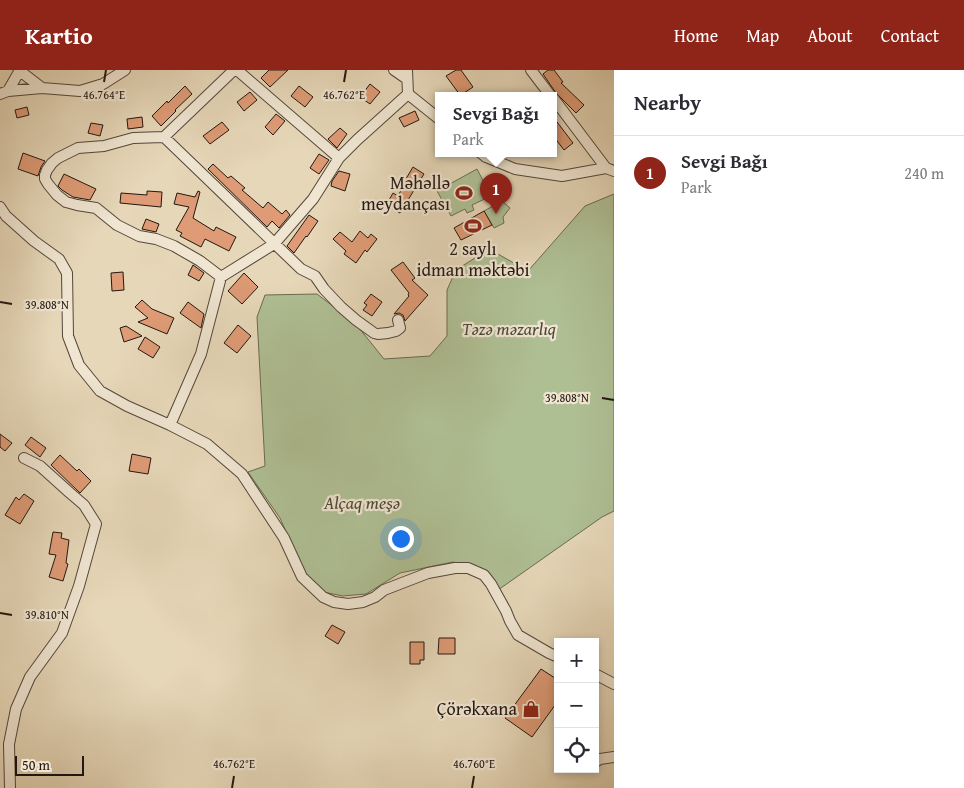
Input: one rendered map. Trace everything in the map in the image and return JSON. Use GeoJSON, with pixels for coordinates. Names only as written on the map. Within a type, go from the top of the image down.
{"type":"FeatureCollection","features":[{"type":"Feature","properties":{"kind":"street"},"geometry":{"type":"LineString","coordinates":[[4,92],[20,70],[42,88]]}},
{"type":"Feature","properties":{"kind":"street"},"geometry":{"type":"LineString","coordinates":[[4,92],[42,88],[80,91],[103,84],[125,70]]}},
{"type":"Feature","properties":{"kind":"street"},"geometry":{"type":"LineString","coordinates":[[164,137],[235,70],[339,158]]}},
{"type":"Feature","properties":{"kind":"street"},"geometry":{"type":"LineString","coordinates":[[394,70],[407,75],[408,94],[435,116]]}},
{"type":"Feature","properties":{"kind":"street"},"geometry":{"type":"LineString","coordinates":[[531,70],[548,92]]}},
{"type":"Feature","properties":{"kind":"street"},"geometry":{"type":"LineString","coordinates":[[170,425],[201,354],[221,277],[274,244],[313,199],[339,158],[408,94]]}},
{"type":"Feature","properties":{"kind":"street"},"geometry":{"type":"LineString","coordinates":[[557,103],[610,169]]}},
{"type":"Feature","properties":{"kind":"street"},"geometry":{"type":"LineString","coordinates":[[221,277],[200,261],[174,246],[156,239],[139,236],[117,225],[96,208],[66,202],[57,195],[45,179],[47,170],[58,158],[78,148],[104,146],[133,138],[164,137],[301,269],[315,276],[324,289],[356,320],[378,334],[396,331],[400,328],[398,320]]}},
{"type":"Feature","properties":{"kind":"street"},"geometry":{"type":"LineString","coordinates":[[486,157],[515,169],[562,176],[610,169]]}},
{"type":"Feature","properties":{"kind":"street"},"geometry":{"type":"LineString","coordinates":[[0,207],[6,216],[34,241],[59,259],[67,273],[68,336],[79,365],[100,391],[207,444],[242,474],[284,538],[302,577],[322,597],[334,602],[348,604],[363,602],[384,590],[428,573],[455,568],[468,568],[484,575],[491,584],[518,635],[554,655]]}},
{"type":"Feature","properties":{"kind":"street"},"geometry":{"type":"LineString","coordinates":[[10,788],[9,744],[16,709],[30,677],[62,633],[79,586],[96,524],[84,505],[40,466],[24,458]]}},
{"type":"Feature","properties":{"kind":"street"},"geometry":{"type":"LineString","coordinates":[[599,676],[614,684]]}},
{"type":"Feature","properties":{"kind":"street"},"geometry":{"type":"LineString","coordinates":[[599,760],[614,758]]}},
{"type":"Feature","properties":{"kind":"green space","name":"Məhəllə meydançası"},"geometry":{"type":"Polygon","coordinates":[[[477,169],[491,196],[472,205],[474,210],[467,213],[465,209],[451,216],[437,191],[477,169]]]}},
{"type":"Feature","properties":{"kind":"green space","name":"Alçaq meşə"},"geometry":{"type":"Polygon","coordinates":[[[614,194],[614,511],[602,517],[498,590],[482,568],[453,562],[400,573],[366,594],[343,596],[323,592],[306,577],[280,518],[248,472],[265,466],[257,317],[265,295],[317,294],[355,323],[384,359],[430,356],[447,336],[447,290],[456,270],[489,249],[528,271],[585,206],[614,194]]]}},
{"type":"Feature","properties":{"kind":"green space"},"geometry":{"type":"Polygon","coordinates":[[[502,201],[510,208],[503,217],[504,223],[494,228],[484,211],[502,201]]]}},
{"type":"Feature","properties":{"kind":"building"},"geometry":{"type":"Polygon","coordinates":[[[269,70],[288,70],[270,87],[261,78],[269,70]]]}},
{"type":"Feature","properties":{"kind":"building"},"geometry":{"type":"Polygon","coordinates":[[[456,70],[461,70],[473,87],[466,92],[458,92],[446,76],[456,70]]]}},
{"type":"Feature","properties":{"kind":"building"},"geometry":{"type":"Polygon","coordinates":[[[548,70],[554,70],[563,82],[561,83],[584,105],[576,113],[557,94],[543,74],[548,70]]]}},
{"type":"Feature","properties":{"kind":"building"},"geometry":{"type":"Polygon","coordinates":[[[370,84],[380,92],[370,104],[360,97],[370,84]]]}},
{"type":"Feature","properties":{"kind":"building"},"geometry":{"type":"Polygon","coordinates":[[[185,86],[192,94],[161,126],[152,116],[185,86]]]}},
{"type":"Feature","properties":{"kind":"building"},"geometry":{"type":"Polygon","coordinates":[[[299,86],[313,97],[305,107],[291,96],[299,86]]]}},
{"type":"Feature","properties":{"kind":"building"},"geometry":{"type":"Polygon","coordinates":[[[250,92],[257,100],[244,111],[237,102],[250,92]]]}},
{"type":"Feature","properties":{"kind":"building"},"geometry":{"type":"Polygon","coordinates":[[[27,107],[29,115],[17,118],[15,110],[27,107]]]}},
{"type":"Feature","properties":{"kind":"building"},"geometry":{"type":"Polygon","coordinates":[[[415,111],[419,120],[404,127],[399,118],[415,111]]]}},
{"type":"Feature","properties":{"kind":"building"},"geometry":{"type":"Polygon","coordinates":[[[276,114],[285,121],[273,135],[265,127],[276,114]]]}},
{"type":"Feature","properties":{"kind":"building"},"geometry":{"type":"Polygon","coordinates":[[[142,117],[143,127],[128,129],[127,119],[142,117]]]}},
{"type":"Feature","properties":{"kind":"building"},"geometry":{"type":"Polygon","coordinates":[[[222,122],[229,130],[210,144],[203,136],[222,122]]]}},
{"type":"Feature","properties":{"kind":"building"},"geometry":{"type":"Polygon","coordinates":[[[557,122],[573,143],[564,150],[557,141],[557,122]]]}},
{"type":"Feature","properties":{"kind":"building"},"geometry":{"type":"Polygon","coordinates":[[[91,123],[103,125],[100,136],[88,133],[91,123]]]}},
{"type":"Feature","properties":{"kind":"building"},"geometry":{"type":"Polygon","coordinates":[[[340,128],[347,134],[337,148],[328,139],[340,128]]]}},
{"type":"Feature","properties":{"kind":"building"},"geometry":{"type":"Polygon","coordinates":[[[23,153],[45,161],[38,176],[18,169],[23,153]]]}},
{"type":"Feature","properties":{"kind":"building"},"geometry":{"type":"Polygon","coordinates":[[[319,154],[329,160],[319,174],[310,168],[319,154]]]}},
{"type":"Feature","properties":{"kind":"building"},"geometry":{"type":"Polygon","coordinates":[[[213,164],[228,178],[231,176],[245,188],[242,190],[263,208],[268,202],[282,214],[286,210],[290,215],[279,228],[272,221],[267,227],[208,169],[213,164]]]}},
{"type":"Feature","properties":{"kind":"building"},"geometry":{"type":"Polygon","coordinates":[[[413,167],[424,174],[400,213],[391,208],[395,203],[389,200],[393,193],[398,196],[413,167]]]}},
{"type":"Feature","properties":{"kind":"building"},"geometry":{"type":"Polygon","coordinates":[[[339,171],[350,174],[345,191],[331,186],[339,171]]]}},
{"type":"Feature","properties":{"kind":"building"},"geometry":{"type":"Polygon","coordinates":[[[64,174],[96,189],[90,200],[73,197],[58,186],[64,174]]]}},
{"type":"Feature","properties":{"kind":"building"},"geometry":{"type":"Polygon","coordinates":[[[147,191],[162,192],[161,207],[120,203],[121,193],[147,195],[147,191]]]}},
{"type":"Feature","properties":{"kind":"building"},"geometry":{"type":"Polygon","coordinates":[[[198,191],[200,192],[193,218],[214,231],[216,227],[236,237],[229,251],[205,239],[201,247],[180,236],[182,233],[176,230],[189,207],[174,204],[177,193],[195,197],[198,191]]]}},
{"type":"Feature","properties":{"kind":"building","name":"2 saylı idman məktəbi"},"geometry":{"type":"Polygon","coordinates":[[[484,211],[492,225],[461,240],[454,228],[484,211]]]}},
{"type":"Feature","properties":{"kind":"building"},"geometry":{"type":"Polygon","coordinates":[[[309,215],[318,221],[294,253],[287,246],[309,215]]]}},
{"type":"Feature","properties":{"kind":"building"},"geometry":{"type":"Polygon","coordinates":[[[146,219],[159,224],[156,232],[142,229],[146,219]]]}},
{"type":"Feature","properties":{"kind":"building"},"geometry":{"type":"Polygon","coordinates":[[[360,231],[368,238],[371,234],[377,239],[367,252],[365,250],[356,263],[344,254],[346,251],[333,239],[340,232],[352,242],[360,231]]]}},
{"type":"Feature","properties":{"kind":"building"},"geometry":{"type":"Polygon","coordinates":[[[403,262],[415,278],[412,280],[428,295],[405,321],[403,315],[399,313],[394,314],[409,296],[409,293],[391,270],[403,262]]]}},
{"type":"Feature","properties":{"kind":"building"},"geometry":{"type":"Polygon","coordinates":[[[193,265],[204,273],[199,281],[188,275],[193,265]]]}},
{"type":"Feature","properties":{"kind":"building"},"geometry":{"type":"Polygon","coordinates":[[[123,272],[124,290],[112,291],[111,273],[123,272]]]}},
{"type":"Feature","properties":{"kind":"building"},"geometry":{"type":"Polygon","coordinates":[[[244,273],[258,287],[242,304],[228,291],[244,273]]]}},
{"type":"Feature","properties":{"kind":"building"},"geometry":{"type":"Polygon","coordinates":[[[371,294],[382,302],[372,316],[363,310],[367,305],[364,303],[371,294]]]}},
{"type":"Feature","properties":{"kind":"building"},"geometry":{"type":"Polygon","coordinates":[[[142,300],[152,309],[174,318],[167,334],[138,322],[148,318],[135,307],[142,300]]]}},
{"type":"Feature","properties":{"kind":"building"},"geometry":{"type":"Polygon","coordinates":[[[188,302],[204,314],[201,328],[180,313],[188,302]]]}},
{"type":"Feature","properties":{"kind":"building"},"geometry":{"type":"Polygon","coordinates":[[[238,325],[251,336],[237,353],[224,343],[238,325]]]}},
{"type":"Feature","properties":{"kind":"building"},"geometry":{"type":"Polygon","coordinates":[[[126,326],[142,336],[124,342],[120,328],[126,326]]]}},
{"type":"Feature","properties":{"kind":"building"},"geometry":{"type":"Polygon","coordinates":[[[145,337],[160,347],[153,358],[138,349],[145,337]]]}},
{"type":"Feature","properties":{"kind":"building"},"geometry":{"type":"Polygon","coordinates":[[[0,434],[12,443],[5,451],[0,447],[0,434]]]}},
{"type":"Feature","properties":{"kind":"building"},"geometry":{"type":"Polygon","coordinates":[[[31,437],[46,448],[40,457],[25,445],[31,437]]]}},
{"type":"Feature","properties":{"kind":"building"},"geometry":{"type":"Polygon","coordinates":[[[132,454],[151,458],[148,474],[129,471],[132,454]]]}},
{"type":"Feature","properties":{"kind":"building"},"geometry":{"type":"Polygon","coordinates":[[[60,455],[91,481],[80,493],[51,465],[60,455]]]}},
{"type":"Feature","properties":{"kind":"building"},"geometry":{"type":"Polygon","coordinates":[[[24,494],[34,501],[20,524],[5,515],[16,497],[19,500],[24,494]]]}},
{"type":"Feature","properties":{"kind":"building"},"geometry":{"type":"Polygon","coordinates":[[[53,532],[62,533],[61,538],[69,540],[66,563],[68,564],[63,581],[49,577],[56,555],[49,554],[53,532]]]}},
{"type":"Feature","properties":{"kind":"building"},"geometry":{"type":"Polygon","coordinates":[[[332,625],[345,632],[338,644],[325,636],[332,625]]]}},
{"type":"Feature","properties":{"kind":"building"},"geometry":{"type":"Polygon","coordinates":[[[439,638],[455,638],[455,654],[438,654],[439,638]]]}},
{"type":"Feature","properties":{"kind":"building"},"geometry":{"type":"Polygon","coordinates":[[[410,642],[424,642],[424,660],[420,660],[420,664],[410,664],[410,642]]]}},
{"type":"Feature","properties":{"kind":"building","name":"Çörəkxana"},"geometry":{"type":"Polygon","coordinates":[[[541,669],[554,677],[554,707],[532,737],[505,718],[541,669]]]}},
{"type":"Feature","properties":{"kind":"place","name":"Məhəllə meydançası"},"geometry":{"type":"Point","coordinates":[464,193]}},
{"type":"Feature","properties":{"kind":"place","name":"Sevgi Bağı"},"geometry":{"type":"Point","coordinates":[496,214]}},
{"type":"Feature","properties":{"kind":"place","name":"2 saylı idman məktəbi"},"geometry":{"type":"Point","coordinates":[473,226]}},
{"type":"Feature","properties":{"kind":"place","name":"Çörəkxana"},"geometry":{"type":"Point","coordinates":[531,709]}},
{"type":"Feature","properties":{"kind":"park label","name":"Təzə məzarlıq"},"geometry":{"type":"Point","coordinates":[509,329]}}]}
